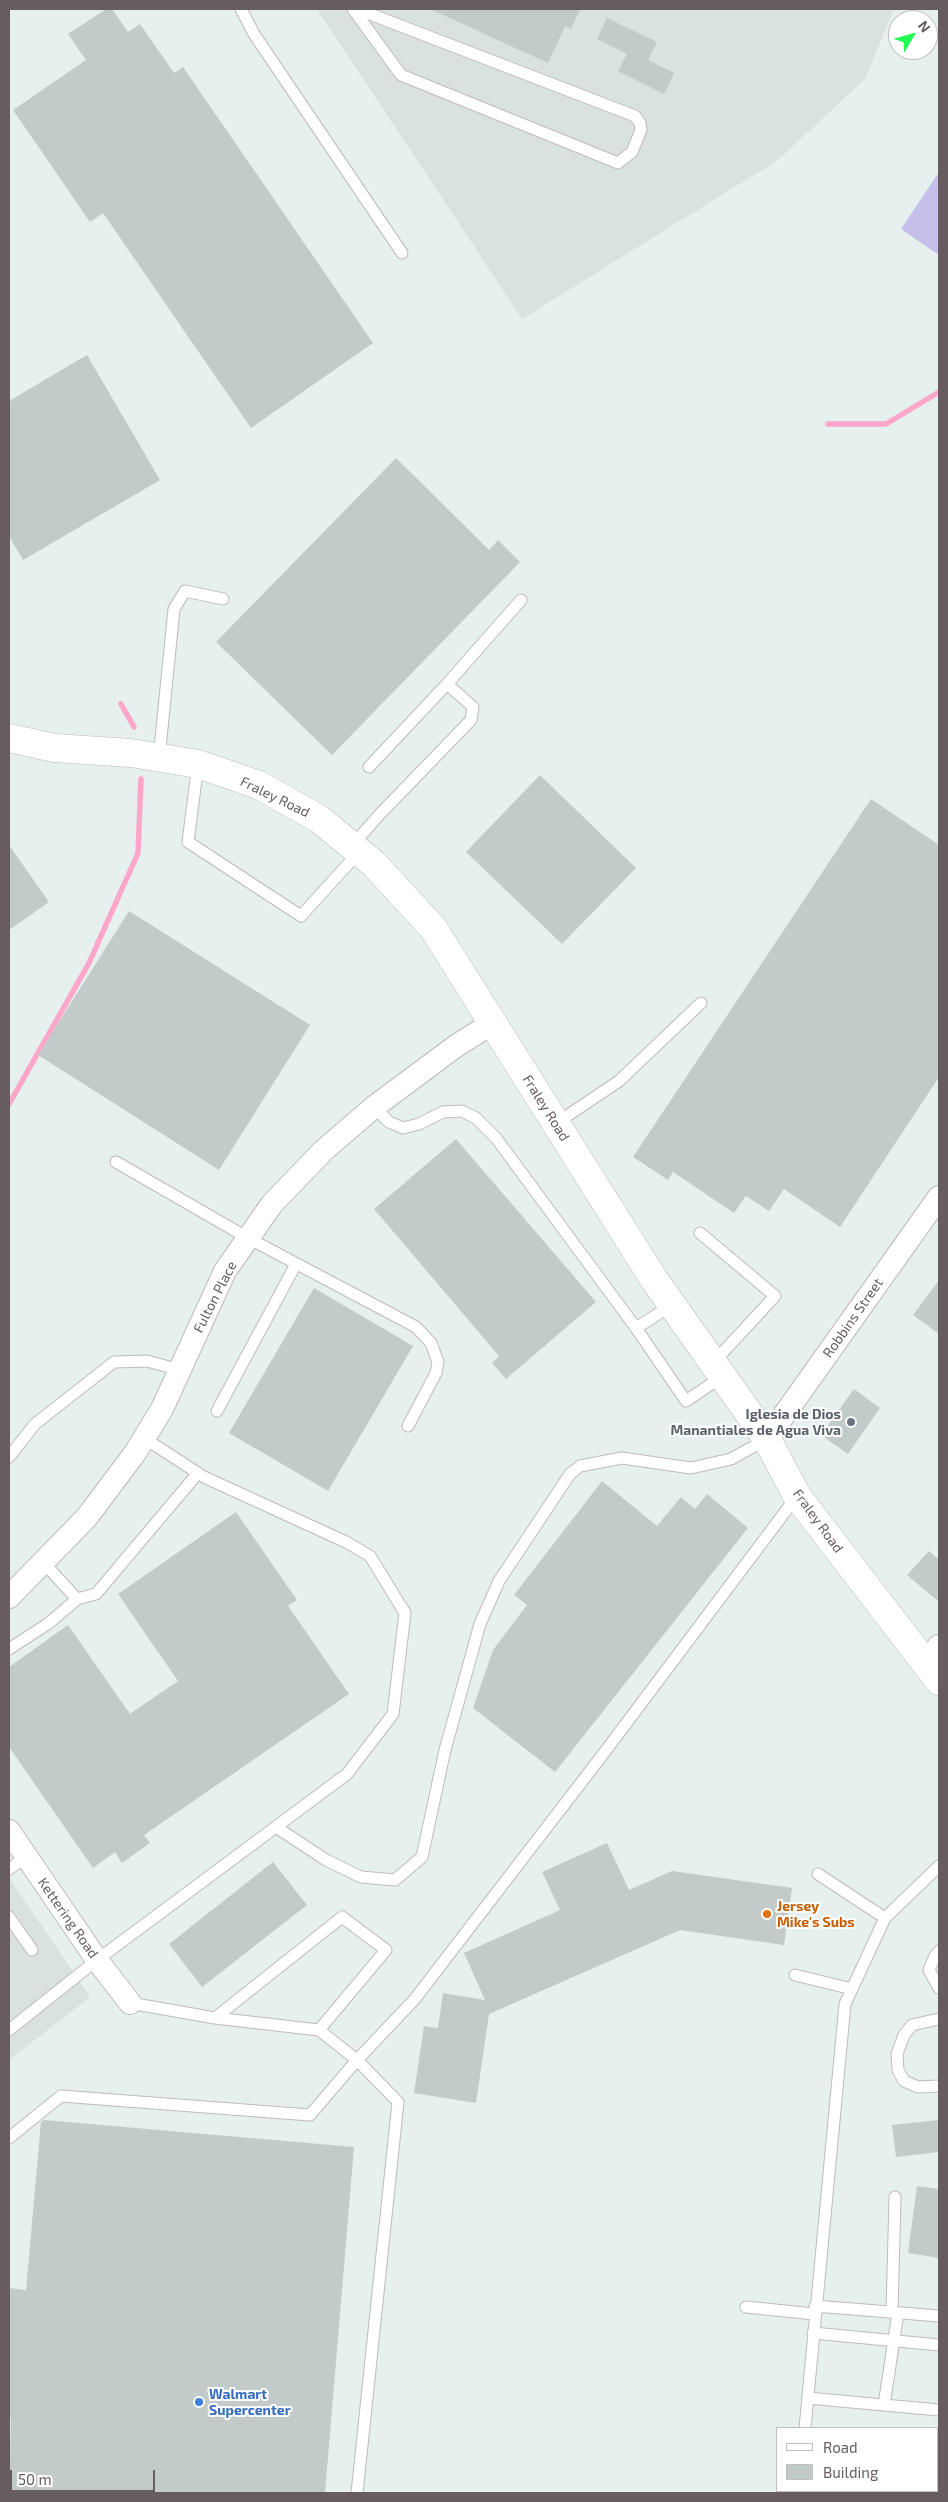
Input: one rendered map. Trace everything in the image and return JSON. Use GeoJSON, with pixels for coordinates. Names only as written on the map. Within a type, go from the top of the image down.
{"type":"FeatureCollection","features":[{"type":"Feature","properties":{"kind":"street","name":"Fraley Road"},"geometry":{"type":"LineString","coordinates":[[9,738],[55,748],[131,753],[198,764],[258,785],[319,819],[373,863],[433,928],[494,1022],[555,1124],[672,1305],[767,1439],[797,1496],[935,1663]]}},
{"type":"Feature","properties":{"kind":"street","name":"Fulton Place"},"geometry":{"type":"LineString","coordinates":[[9,1597],[87,1517],[144,1438],[162,1409],[225,1271],[272,1204],[324,1150],[374,1106],[456,1046],[494,1022]]}},
{"type":"Feature","properties":{"kind":"street","name":"Robbins Street"},"geometry":{"type":"LineString","coordinates":[[767,1439],[939,1197]]}},
{"type":"Feature","properties":{"kind":"street","name":"Kettering Road"},"geometry":{"type":"LineString","coordinates":[[9,1832],[18,1863],[130,2003]]}},
{"type":"Feature","properties":{"kind":"lane"},"geometry":{"type":"LineString","coordinates":[[241,9],[254,34],[402,253]]}},
{"type":"Feature","properties":{"kind":"lane"},"geometry":{"type":"LineString","coordinates":[[353,9],[401,75],[618,163],[632,152],[641,130],[640,123],[634,116],[357,9]]}},
{"type":"Feature","properties":{"kind":"lane"},"geometry":{"type":"LineString","coordinates":[[159,758],[174,609],[185,591],[223,600]]}},
{"type":"Feature","properties":{"kind":"lane"},"geometry":{"type":"LineString","coordinates":[[369,767],[447,684],[521,600]]}},
{"type":"Feature","properties":{"kind":"lane"},"geometry":{"type":"LineString","coordinates":[[198,764],[188,842],[301,916],[356,849],[379,815],[471,720],[473,707],[447,684]]}},
{"type":"Feature","properties":{"kind":"lane"},"geometry":{"type":"LineString","coordinates":[[555,1124],[619,1081],[701,1003]]}},
{"type":"Feature","properties":{"kind":"lane"},"geometry":{"type":"LineString","coordinates":[[374,1106],[389,1122],[403,1128],[419,1124],[443,1112],[462,1111],[476,1118],[496,1138],[636,1328],[686,1401],[718,1370],[775,1296],[700,1233]]}},
{"type":"Feature","properties":{"kind":"lane"},"geometry":{"type":"LineString","coordinates":[[116,1162],[248,1238],[416,1327],[431,1343],[438,1362],[436,1373],[408,1426]]}},
{"type":"Feature","properties":{"kind":"lane"},"geometry":{"type":"LineString","coordinates":[[218,1411],[296,1264]]}},
{"type":"Feature","properties":{"kind":"lane"},"geometry":{"type":"LineString","coordinates":[[636,1328],[672,1305]]}},
{"type":"Feature","properties":{"kind":"lane"},"geometry":{"type":"LineString","coordinates":[[9,1458],[35,1424],[114,1362],[147,1361],[180,1370]]}},
{"type":"Feature","properties":{"kind":"lane"},"geometry":{"type":"LineString","coordinates":[[9,2030],[97,1960],[347,1774],[393,1714],[405,1613],[370,1556],[198,1473],[144,1438]]}},
{"type":"Feature","properties":{"kind":"lane"},"geometry":{"type":"LineString","coordinates":[[276,1827],[326,1860],[361,1877],[394,1880],[422,1857],[445,1750],[480,1624],[499,1581],[570,1474],[580,1466],[622,1458],[691,1468],[730,1459],[767,1439]]}},
{"type":"Feature","properties":{"kind":"lane"},"geometry":{"type":"LineString","coordinates":[[9,1650],[49,1623],[77,1599],[96,1594],[198,1473]]}},
{"type":"Feature","properties":{"kind":"lane"},"geometry":{"type":"LineString","coordinates":[[9,2138],[61,2096],[310,2115],[357,2060],[414,2000],[607,1749],[797,1496]]}},
{"type":"Feature","properties":{"kind":"lane"},"geometry":{"type":"LineString","coordinates":[[43,1562],[77,1599]]}},
{"type":"Feature","properties":{"kind":"lane"},"geometry":{"type":"LineString","coordinates":[[805,2427],[845,2004],[885,1918],[939,1866]]}},
{"type":"Feature","properties":{"kind":"lane"},"geometry":{"type":"LineString","coordinates":[[818,1874],[885,1918]]}},
{"type":"Feature","properties":{"kind":"lane"},"geometry":{"type":"LineString","coordinates":[[9,1917],[32,1950]]}},
{"type":"Feature","properties":{"kind":"lane"},"geometry":{"type":"LineString","coordinates":[[215,2018],[342,1917],[386,1950],[319,2030]]}},
{"type":"Feature","properties":{"kind":"lane"},"geometry":{"type":"LineString","coordinates":[[939,1951],[934,1956],[929,1970],[939,1988]]}},
{"type":"Feature","properties":{"kind":"lane"},"geometry":{"type":"LineString","coordinates":[[795,1975],[852,1989]]}},
{"type":"Feature","properties":{"kind":"lane"},"geometry":{"type":"LineString","coordinates":[[130,2003],[215,2018],[319,2030],[357,2060],[398,2102],[357,2493]]}},
{"type":"Feature","properties":{"kind":"lane"},"geometry":{"type":"LineString","coordinates":[[939,2019],[912,2025],[904,2035],[898,2054],[898,2070],[904,2081],[918,2087],[939,2086]]}},
{"type":"Feature","properties":{"kind":"lane"},"geometry":{"type":"LineString","coordinates":[[884,2405],[895,2341],[895,2197]]}},
{"type":"Feature","properties":{"kind":"lane"},"geometry":{"type":"LineString","coordinates":[[746,2308],[895,2312],[939,2316]]}},
{"type":"Feature","properties":{"kind":"lane"},"geometry":{"type":"LineString","coordinates":[[813,2332],[939,2345]]}},
{"type":"Feature","properties":{"kind":"lane"},"geometry":{"type":"LineString","coordinates":[[808,2398],[939,2410]]}},
{"type":"Feature","properties":{"kind":"shaded area"},"geometry":{"type":"Polygon","coordinates":[[[317,9],[894,9],[888,10],[888,23],[865,79],[778,160],[522,319],[317,9]]]}},
{"type":"Feature","properties":{"kind":"shaded area"},"geometry":{"type":"Polygon","coordinates":[[[939,172],[939,255],[901,229],[939,172]]]}},
{"type":"Feature","properties":{"kind":"shaded area"},"geometry":{"type":"Polygon","coordinates":[[[9,1878],[90,1997],[9,2060],[9,1878]]]}},
{"type":"Feature","properties":{"kind":"building"},"geometry":{"type":"Polygon","coordinates":[[[106,9],[112,9],[128,32],[140,24],[174,73],[183,67],[373,343],[251,428],[103,213],[90,222],[13,110],[86,60],[68,34],[106,9]]]}},
{"type":"Feature","properties":{"kind":"building"},"geometry":{"type":"Polygon","coordinates":[[[430,9],[580,9],[571,29],[565,26],[548,63],[430,9]]]}},
{"type":"Feature","properties":{"kind":"building"},"geometry":{"type":"Polygon","coordinates":[[[607,18],[657,42],[648,60],[674,73],[664,94],[618,71],[627,54],[597,39],[607,18]]]}},
{"type":"Feature","properties":{"kind":"building"},"geometry":{"type":"Polygon","coordinates":[[[87,355],[160,480],[23,560],[9,536],[9,401],[87,355]]]}},
{"type":"Feature","properties":{"kind":"building"},"geometry":{"type":"Polygon","coordinates":[[[396,458],[489,550],[498,540],[520,562],[332,755],[216,642],[396,458]]]}},
{"type":"Feature","properties":{"kind":"building"},"geometry":{"type":"Polygon","coordinates":[[[540,775],[636,868],[562,944],[466,852],[540,775]]]}},
{"type":"Feature","properties":{"kind":"building"},"geometry":{"type":"Polygon","coordinates":[[[871,799],[939,845],[939,1077],[840,1227],[784,1189],[769,1211],[746,1196],[734,1213],[673,1172],[668,1180],[633,1157],[871,799]]]}},
{"type":"Feature","properties":{"kind":"building"},"geometry":{"type":"Polygon","coordinates":[[[9,845],[49,902],[9,930],[9,845]]]}},
{"type":"Feature","properties":{"kind":"building"},"geometry":{"type":"Polygon","coordinates":[[[129,911],[310,1025],[219,1170],[38,1055],[129,911]]]}},
{"type":"Feature","properties":{"kind":"building"},"geometry":{"type":"Polygon","coordinates":[[[456,1139],[596,1302],[506,1379],[492,1363],[499,1356],[374,1209],[456,1139]]]}},
{"type":"Feature","properties":{"kind":"building"},"geometry":{"type":"Polygon","coordinates":[[[939,1280],[939,1334],[913,1315],[939,1280]]]}},
{"type":"Feature","properties":{"kind":"building"},"geometry":{"type":"Polygon","coordinates":[[[314,1288],[413,1346],[328,1491],[229,1433],[314,1288]]]}},
{"type":"Feature","properties":{"kind":"building","name":"Iglesia de Dios Manantiales de Agua Viva"},"geometry":{"type":"Polygon","coordinates":[[[854,1389],[880,1408],[848,1454],[821,1435],[854,1389]]]}},
{"type":"Feature","properties":{"kind":"building"},"geometry":{"type":"Polygon","coordinates":[[[602,1481],[657,1526],[681,1497],[695,1509],[707,1494],[748,1528],[555,1772],[473,1708],[493,1650],[527,1605],[514,1595],[602,1481]]]}},
{"type":"Feature","properties":{"kind":"building"},"geometry":{"type":"Polygon","coordinates":[[[236,1512],[297,1600],[288,1606],[349,1694],[144,1835],[150,1843],[122,1863],[115,1852],[93,1868],[9,1747],[9,1667],[68,1625],[130,1714],[178,1681],[118,1594],[236,1512]]]}},
{"type":"Feature","properties":{"kind":"building"},"geometry":{"type":"Polygon","coordinates":[[[929,1551],[939,1560],[939,1602],[907,1575],[929,1551]]]}},
{"type":"Feature","properties":{"kind":"building"},"geometry":{"type":"Polygon","coordinates":[[[607,1843],[629,1890],[672,1871],[792,1888],[784,1945],[680,1930],[489,2014],[476,2103],[414,2093],[424,2026],[438,2028],[443,1993],[485,2000],[464,1953],[560,1910],[542,1872],[607,1843]]]}},
{"type":"Feature","properties":{"kind":"building"},"geometry":{"type":"Polygon","coordinates":[[[273,1862],[307,1905],[202,1987],[169,1944],[273,1862]]]}},
{"type":"Feature","properties":{"kind":"building"},"geometry":{"type":"Polygon","coordinates":[[[44,2120],[354,2147],[325,2493],[9,2493],[11,2418],[9,2418],[9,2288],[26,2290],[41,2122],[44,2120]]]}},
{"type":"Feature","properties":{"kind":"building"},"geometry":{"type":"Polygon","coordinates":[[[939,2120],[939,2152],[896,2157],[892,2125],[939,2120]]]}},
{"type":"Feature","properties":{"kind":"building"},"geometry":{"type":"Polygon","coordinates":[[[917,2186],[939,2189],[939,2258],[908,2253],[917,2186]]]}},
{"type":"Feature","properties":{"kind":"waterway"},"geometry":{"type":"LineString","coordinates":[[828,424],[886,424],[939,392]]}},
{"type":"Feature","properties":{"kind":"waterway"},"geometry":{"type":"LineString","coordinates":[[121,704],[134,727]]}},
{"type":"Feature","properties":{"kind":"waterway"},"geometry":{"type":"LineString","coordinates":[[9,1104],[89,963],[138,853],[141,779]]}},
{"type":"Feature","properties":{"kind":"place","name":"Iglesia de Dios Manantiales de Agua Viva"},"geometry":{"type":"Point","coordinates":[851,1422]}},
{"type":"Feature","properties":{"kind":"place","name":"Jersey Mike's Subs"},"geometry":{"type":"Point","coordinates":[767,1914]}},
{"type":"Feature","properties":{"kind":"place","name":"Walmart Supercenter"},"geometry":{"type":"Point","coordinates":[199,2402]}}]}
